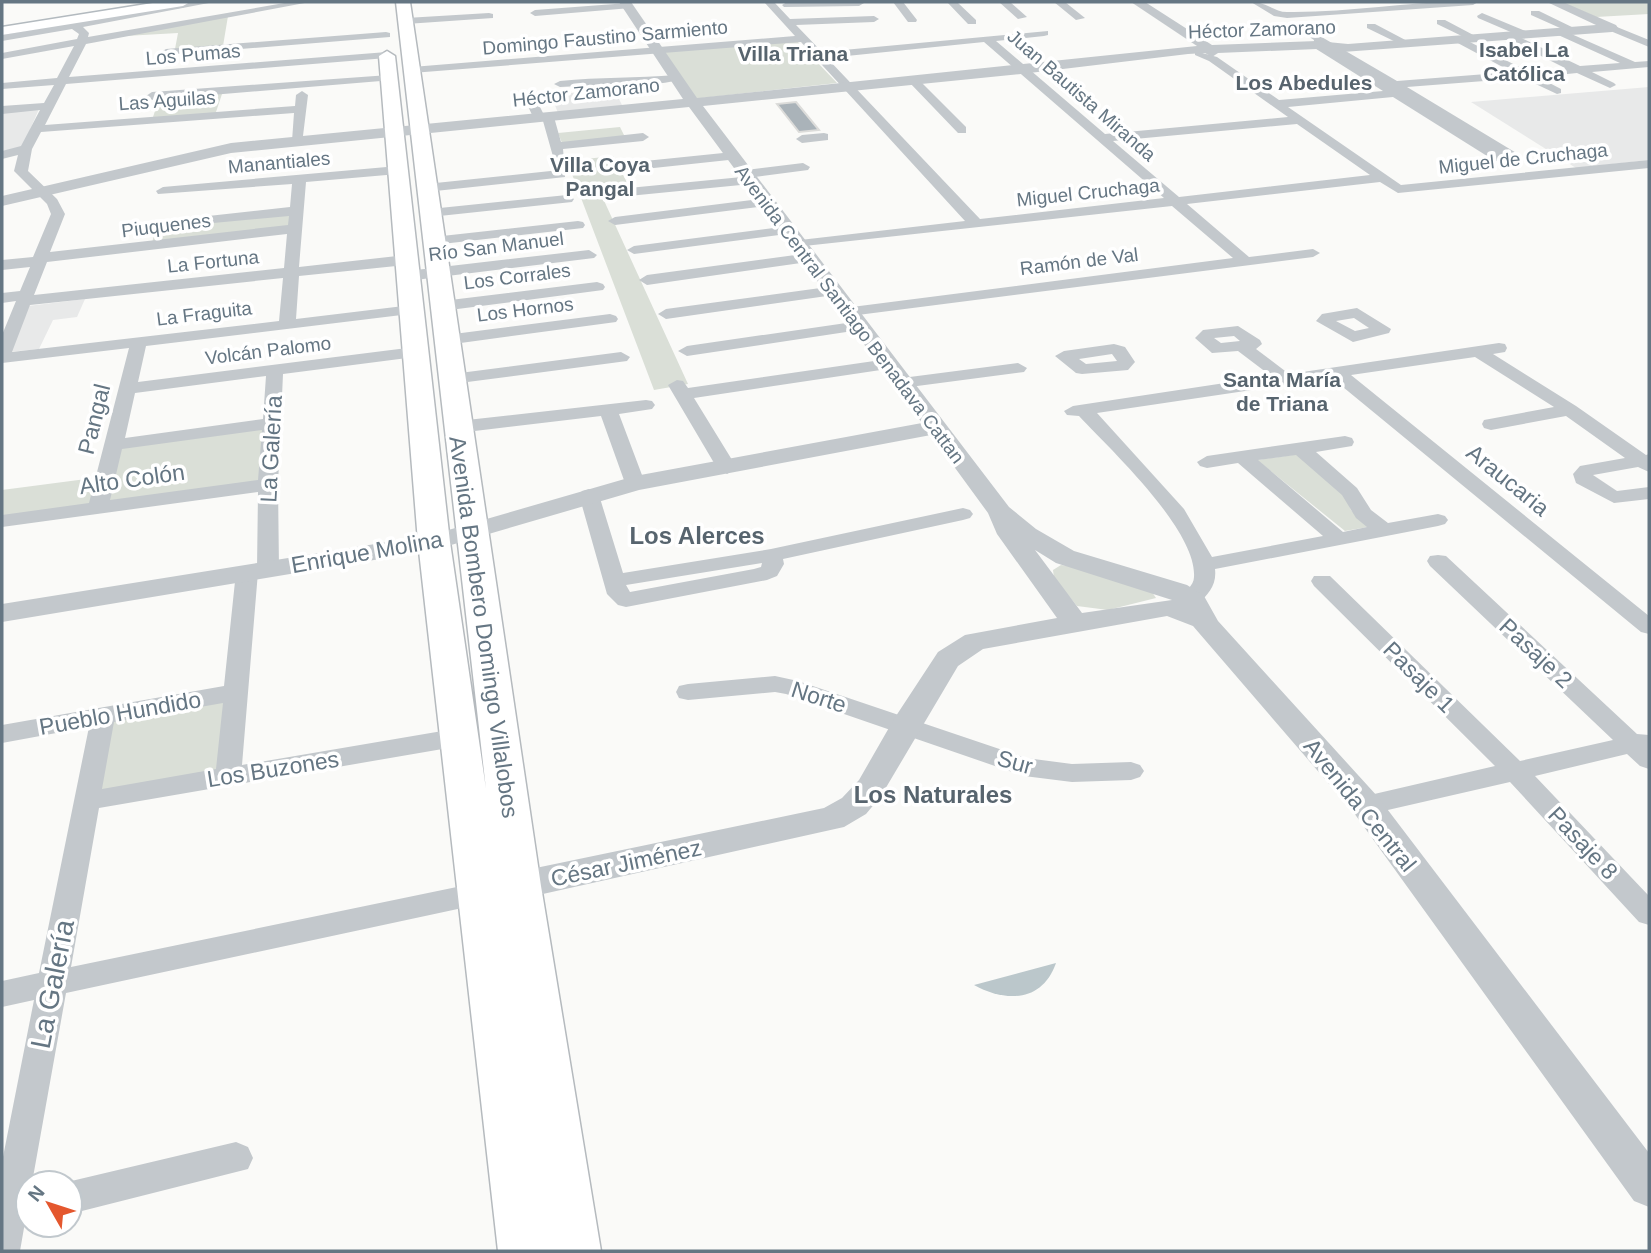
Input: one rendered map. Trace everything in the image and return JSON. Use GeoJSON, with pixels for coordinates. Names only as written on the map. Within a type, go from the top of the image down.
{"type":"FeatureCollection","features":[{"type":"Feature","properties":{"kind":"main road"},"geometry":{"type":"LineString","coordinates":[[2,30],[98,7],[163,2]]}},
{"type":"Feature","properties":{"kind":"main road"},"geometry":{"type":"LineString","coordinates":[[2,30],[183,2]]}},
{"type":"Feature","properties":{"kind":"main road","name":"Avenida Bombero Domingo Villalobos"},"geometry":{"type":"LineString","coordinates":[[403,2],[412,70],[407,131],[398,170],[423,242]]}},
{"type":"Feature","properties":{"kind":"main road","name":"Avenida Bombero Domingo Villalobos"},"geometry":{"type":"LineString","coordinates":[[384,13],[389,78],[407,131],[423,242],[427,308],[415,352],[435,542],[460,737],[500,890],[574,1251]]}},
{"type":"Feature","properties":{"kind":"main road","name":"Avenida Bombero Domingo Villalobos"},"geometry":{"type":"LineString","coordinates":[[427,308],[446,340],[472,532],[526,1251]]}},
{"type":"Feature","properties":{"kind":"street"},"geometry":{"type":"LineString","coordinates":[[2,38],[209,2]]}},
{"type":"Feature","properties":{"kind":"street"},"geometry":{"type":"LineString","coordinates":[[2,55],[307,2],[308,15]]}},
{"type":"Feature","properties":{"kind":"street"},"geometry":{"type":"LineString","coordinates":[[769,2],[976,224]]}},
{"type":"Feature","properties":{"kind":"street"},"geometry":{"type":"LineString","coordinates":[[898,2],[912,20]]}},
{"type":"Feature","properties":{"kind":"street"},"geometry":{"type":"LineString","coordinates":[[951,2],[972,22]]}},
{"type":"Feature","properties":{"kind":"street"},"geometry":{"type":"LineString","coordinates":[[1004,2],[1022,17]]}},
{"type":"Feature","properties":{"kind":"street"},"geometry":{"type":"LineString","coordinates":[[1059,2],[1080,18]]}},
{"type":"Feature","properties":{"kind":"street"},"geometry":{"type":"LineString","coordinates":[[1126,2],[1163,22],[1381,178]]}},
{"type":"Feature","properties":{"kind":"street"},"geometry":{"type":"LineString","coordinates":[[1137,2],[1206,53]]}},
{"type":"Feature","properties":{"kind":"street"},"geometry":{"type":"LineString","coordinates":[[1256,2],[1283,15],[1422,3],[1472,2]]}},
{"type":"Feature","properties":{"kind":"street"},"geometry":{"type":"LineString","coordinates":[[1309,2],[1328,12]]}},
{"type":"Feature","properties":{"kind":"street"},"geometry":{"type":"LineString","coordinates":[[1365,2],[1379,8]]}},
{"type":"Feature","properties":{"kind":"street"},"geometry":{"type":"LineString","coordinates":[[1553,2],[1649,44]]}},
{"type":"Feature","properties":{"kind":"street"},"geometry":{"type":"LineString","coordinates":[[817,3],[835,20]]}},
{"type":"Feature","properties":{"kind":"street"},"geometry":{"type":"LineString","coordinates":[[788,5],[859,3]]}},
{"type":"Feature","properties":{"kind":"street"},"geometry":{"type":"LineString","coordinates":[[535,13],[627,4]]}},
{"type":"Feature","properties":{"kind":"street","name":"Avenida Central Santiago Benadava Cattan"},"geometry":{"type":"LineString","coordinates":[[627,4],[693,103],[1000,513],[1010,534],[1076,624]]}},
{"type":"Feature","properties":{"kind":"street"},"geometry":{"type":"LineString","coordinates":[[1535,13],[1649,73]]}},
{"type":"Feature","properties":{"kind":"street"},"geometry":{"type":"LineString","coordinates":[[226,39],[231,15]]}},
{"type":"Feature","properties":{"kind":"street"},"geometry":{"type":"LineString","coordinates":[[406,22],[489,16]]}},
{"type":"Feature","properties":{"kind":"street"},"geometry":{"type":"LineString","coordinates":[[1482,16],[1524,34]]}},
{"type":"Feature","properties":{"kind":"street"},"geometry":{"type":"LineString","coordinates":[[785,22],[874,19]]}},
{"type":"Feature","properties":{"kind":"street"},"geometry":{"type":"LineString","coordinates":[[1441,22],[1474,38]]}},
{"type":"Feature","properties":{"kind":"street"},"geometry":{"type":"LineString","coordinates":[[2,357],[6,333],[25,298],[58,214],[54,203],[21,171],[26,149],[82,41],[84,33],[74,25]]}},
{"type":"Feature","properties":{"kind":"street"},"geometry":{"type":"LineString","coordinates":[[1296,26],[1393,88],[1513,158],[1500,158],[1439,115]]}},
{"type":"Feature","properties":{"kind":"street"},"geometry":{"type":"LineString","coordinates":[[1371,26],[1406,43]]}},
{"type":"Feature","properties":{"kind":"street"},"geometry":{"type":"LineString","coordinates":[[307,28],[307,41]]}},
{"type":"Feature","properties":{"kind":"street","name":"Héctor Zamorano"},"geometry":{"type":"LineString","coordinates":[[2,201],[231,148],[1179,52],[1406,43],[1612,28]]}},
{"type":"Feature","properties":{"kind":"street"},"geometry":{"type":"LineString","coordinates":[[99,38],[206,32]]}},
{"type":"Feature","properties":{"kind":"street"},"geometry":{"type":"LineString","coordinates":[[817,56],[1044,33]]}},
{"type":"Feature","properties":{"kind":"street"},"geometry":{"type":"LineString","coordinates":[[144,121],[172,34]]}},
{"type":"Feature","properties":{"kind":"street"},"geometry":{"type":"LineString","coordinates":[[166,52],[226,39],[307,41],[386,35]]}},
{"type":"Feature","properties":{"kind":"street"},"geometry":{"type":"LineString","coordinates":[[1507,35],[1611,85]]}},
{"type":"Feature","properties":{"kind":"street","name":"Domingo Faustino Sarmiento"},"geometry":{"type":"LineString","coordinates":[[412,70],[801,39]]}},
{"type":"Feature","properties":{"kind":"street"},"geometry":{"type":"LineString","coordinates":[[1458,39],[1557,91]]}},
{"type":"Feature","properties":{"kind":"street","name":"Juan Bautista Miranda"},"geometry":{"type":"LineString","coordinates":[[988,40],[1246,261]]}},
{"type":"Feature","properties":{"kind":"street","name":"Los Pumas"},"geometry":{"type":"LineString","coordinates":[[2,86],[387,55]]}},
{"type":"Feature","properties":{"kind":"street"},"geometry":{"type":"LineString","coordinates":[[2,62],[74,57]]}},
{"type":"Feature","properties":{"kind":"street"},"geometry":{"type":"LineString","coordinates":[[1278,104],[1468,79],[1649,64]]}},
{"type":"Feature","properties":{"kind":"street"},"geometry":{"type":"LineString","coordinates":[[1452,69],[1489,90]]}},
{"type":"Feature","properties":{"kind":"street"},"geometry":{"type":"LineString","coordinates":[[152,96],[389,78]]}},
{"type":"Feature","properties":{"kind":"street"},"geometry":{"type":"LineString","coordinates":[[560,84],[602,80],[623,83],[676,78]]}},
{"type":"Feature","properties":{"kind":"street"},"geometry":{"type":"LineString","coordinates":[[913,80],[962,130]]}},
{"type":"Feature","properties":{"kind":"street"},"geometry":{"type":"LineString","coordinates":[[298,141],[303,85]]}},
{"type":"Feature","properties":{"kind":"street"},"geometry":{"type":"LineString","coordinates":[[216,116],[225,90]]}},
{"type":"Feature","properties":{"kind":"street"},"geometry":{"type":"LineString","coordinates":[[536,94],[530,97],[544,118],[558,151],[643,137]]}},
{"type":"Feature","properties":{"kind":"street"},"geometry":{"type":"LineString","coordinates":[[2,110],[48,106]]}},
{"type":"Feature","properties":{"kind":"street","name":"Las Aguilas"},"geometry":{"type":"LineString","coordinates":[[36,130],[301,109]]}},
{"type":"Feature","properties":{"kind":"street"},"geometry":{"type":"LineString","coordinates":[[1439,115],[1462,113]]}},
{"type":"Feature","properties":{"kind":"street"},"geometry":{"type":"LineString","coordinates":[[1104,138],[1298,120]]}},
{"type":"Feature","properties":{"kind":"street"},"geometry":{"type":"LineString","coordinates":[[802,139],[824,137]]}},
{"type":"Feature","properties":{"kind":"street"},"geometry":{"type":"LineString","coordinates":[[2,155],[26,149]]}},
{"type":"Feature","properties":{"kind":"street"},"geometry":{"type":"LineString","coordinates":[[635,166],[733,156]]}},
{"type":"Feature","properties":{"kind":"street"},"geometry":{"type":"LineString","coordinates":[[149,247],[174,160]]}},
{"type":"Feature","properties":{"kind":"street","name":"Miguel de Cruchaga"},"geometry":{"type":"LineString","coordinates":[[1381,178],[1402,190],[1649,164]]}},
{"type":"Feature","properties":{"kind":"street"},"geometry":{"type":"LineString","coordinates":[[608,194],[748,177],[803,167]]}},
{"type":"Feature","properties":{"kind":"street","name":"Manantiales"},"geometry":{"type":"LineString","coordinates":[[159,209],[299,180],[398,170]]}},
{"type":"Feature","properties":{"kind":"street"},"geometry":{"type":"LineString","coordinates":[[423,242],[561,174]]}},
{"type":"Feature","properties":{"kind":"street","name":"Miguel Cruchaga"},"geometry":{"type":"LineString","coordinates":[[800,244],[1381,178]]}},
{"type":"Feature","properties":{"kind":"street"},"geometry":{"type":"LineString","coordinates":[[287,324],[299,180]]}},
{"type":"Feature","properties":{"kind":"street"},"geometry":{"type":"LineString","coordinates":[[423,242],[567,199]]}},
{"type":"Feature","properties":{"kind":"street"},"geometry":{"type":"LineString","coordinates":[[615,221],[768,202]]}},
{"type":"Feature","properties":{"kind":"street"},"geometry":{"type":"LineString","coordinates":[[159,209],[296,211]]}},
{"type":"Feature","properties":{"kind":"street"},"geometry":{"type":"LineString","coordinates":[[423,242],[578,225]]}},
{"type":"Feature","properties":{"kind":"street","name":"Piuquenes"},"geometry":{"type":"LineString","coordinates":[[2,265],[295,229]]}},
{"type":"Feature","properties":{"kind":"street","name":"Río San Manuel"},"geometry":{"type":"LineString","coordinates":[[423,242],[589,255]]}},
{"type":"Feature","properties":{"kind":"street","name":"La Fortuna"},"geometry":{"type":"LineString","coordinates":[[25,298],[291,272],[423,242]]}},
{"type":"Feature","properties":{"kind":"street"},"geometry":{"type":"LineString","coordinates":[[634,250],[800,244]]}},
{"type":"Feature","properties":{"kind":"street"},"geometry":{"type":"LineString","coordinates":[[647,280],[800,244]]}},
{"type":"Feature","properties":{"kind":"street","name":"Ramón de Val"},"geometry":{"type":"LineString","coordinates":[[687,351],[855,319],[1313,253]]}},
{"type":"Feature","properties":{"kind":"street","name":"Los Corrales"},"geometry":{"type":"LineString","coordinates":[[427,308],[597,287]]}},
{"type":"Feature","properties":{"kind":"street"},"geometry":{"type":"LineString","coordinates":[[666,314],[835,291]]}},
{"type":"Feature","properties":{"kind":"street"},"geometry":{"type":"LineString","coordinates":[[2,298],[25,298]]}},
{"type":"Feature","properties":{"kind":"street","name":"La Fraguita"},"geometry":{"type":"LineString","coordinates":[[2,357],[427,308]]}},
{"type":"Feature","properties":{"kind":"street","name":"Los Hornos"},"geometry":{"type":"LineString","coordinates":[[446,340],[610,319]]}},
{"type":"Feature","properties":{"kind":"street"},"geometry":{"type":"LineString","coordinates":[[1360,337],[1395,364]]}},
{"type":"Feature","properties":{"kind":"street","name":"Pangal"},"geometry":{"type":"LineString","coordinates":[[97,508],[139,342]]}},
{"type":"Feature","properties":{"kind":"street"},"geometry":{"type":"LineString","coordinates":[[1243,347],[1285,379]]}},
{"type":"Feature","properties":{"kind":"street"},"geometry":{"type":"LineString","coordinates":[[1000,513],[1027,534],[1065,556],[1183,605],[1201,589],[1205,578],[1203,565],[1185,524],[1078,410],[1499,348]]}},
{"type":"Feature","properties":{"kind":"street","name":"Volcán Palomo"},"geometry":{"type":"LineString","coordinates":[[126,390],[415,352]]}},
{"type":"Feature","properties":{"kind":"street"},"geometry":{"type":"LineString","coordinates":[[1479,352],[1647,462]]}},
{"type":"Feature","properties":{"kind":"street"},"geometry":{"type":"LineString","coordinates":[[452,379],[621,357]]}},
{"type":"Feature","properties":{"kind":"street"},"geometry":{"type":"LineString","coordinates":[[727,468],[679,390],[888,364]]}},
{"type":"Feature","properties":{"kind":"street"},"geometry":{"type":"LineString","coordinates":[[1122,366],[1151,399]]}},
{"type":"Feature","properties":{"kind":"street"},"geometry":{"type":"LineString","coordinates":[[902,383],[1018,368]]}},
{"type":"Feature","properties":{"kind":"street","name":"La Galería"},"geometry":{"type":"LineString","coordinates":[[228,777],[237,692],[258,571],[268,485],[275,370]]}},
{"type":"Feature","properties":{"kind":"street","name":"Araucaria"},"geometry":{"type":"LineString","coordinates":[[1336,372],[1649,627]]}},
{"type":"Feature","properties":{"kind":"street"},"geometry":{"type":"LineString","coordinates":[[458,427],[646,405]]}},
{"type":"Feature","properties":{"kind":"street"},"geometry":{"type":"LineString","coordinates":[[608,409],[635,483]]}},
{"type":"Feature","properties":{"kind":"street"},"geometry":{"type":"LineString","coordinates":[[1491,424],[1570,410]]}},
{"type":"Feature","properties":{"kind":"street"},"geometry":{"type":"LineString","coordinates":[[113,445],[271,423]]}},
{"type":"Feature","properties":{"kind":"street","name":"Enrique Molina"},"geometry":{"type":"LineString","coordinates":[[2,613],[435,542],[635,483],[934,428]]}},
{"type":"Feature","properties":{"kind":"street"},"geometry":{"type":"LineString","coordinates":[[1207,462],[1345,442]]}},
{"type":"Feature","properties":{"kind":"street"},"geometry":{"type":"LineString","coordinates":[[1301,449],[1349,492],[1363,514],[1383,530]]}},
{"type":"Feature","properties":{"kind":"street"},"geometry":{"type":"LineString","coordinates":[[1242,457],[1339,539]]}},
{"type":"Feature","properties":{"kind":"street"},"geometry":{"type":"LineString","coordinates":[[1647,462],[1587,470],[1583,479],[1614,498],[1649,492]]}},
{"type":"Feature","properties":{"kind":"street","name":"Alto Colón"},"geometry":{"type":"LineString","coordinates":[[2,521],[268,485]]}},
{"type":"Feature","properties":{"kind":"street"},"geometry":{"type":"LineString","coordinates":[[589,495],[614,581],[771,555],[963,514]]}},
{"type":"Feature","properties":{"kind":"street"},"geometry":{"type":"LineString","coordinates":[[1203,565],[1438,520]]}},
{"type":"Feature","properties":{"kind":"street"},"geometry":{"type":"LineString","coordinates":[[1034,567],[1042,561],[1065,556]]}},
{"type":"Feature","properties":{"kind":"street","name":"Pasaje 2"},"geometry":{"type":"LineString","coordinates":[[1438,561],[1644,749]]}},
{"type":"Feature","properties":{"kind":"street","name":"Pasaje 1"},"geometry":{"type":"LineString","coordinates":[[1322,581],[1516,772]]}},
{"type":"Feature","properties":{"kind":"street","name":"César Jiménez"},"geometry":{"type":"LineString","coordinates":[[2,993],[832,818],[854,806],[870,788],[905,726],[948,659],[962,649],[975,642],[1183,605]]}},
{"type":"Feature","properties":{"kind":"street","name":"Avenida Central"},"geometry":{"type":"LineString","coordinates":[[1183,605],[1366,805],[1649,1187]]}},
{"type":"Feature","properties":{"kind":"street","name":"Norte"},"geometry":{"type":"LineString","coordinates":[[688,692],[775,684],[905,726]]}},
{"type":"Feature","properties":{"kind":"street","name":"Pueblo Hundido"},"geometry":{"type":"LineString","coordinates":[[2,734],[237,692]]}},
{"type":"Feature","properties":{"kind":"street","name":"La Galería"},"geometry":{"type":"LineString","coordinates":[[25,1169],[52,983],[103,716]]}},
{"type":"Feature","properties":{"kind":"street","name":"Sur"},"geometry":{"type":"LineString","coordinates":[[905,726],[1024,767],[1072,773],[1131,771]]}},
{"type":"Feature","properties":{"kind":"street","name":"Los Buzones"},"geometry":{"type":"LineString","coordinates":[[86,801],[460,737]]}},
{"type":"Feature","properties":{"kind":"street"},"geometry":{"type":"LineString","coordinates":[[1366,805],[1516,772],[1644,749]]}},
{"type":"Feature","properties":{"kind":"street","name":"Pasaje 8"},"geometry":{"type":"LineString","coordinates":[[1516,772],[1649,914]]}},
{"type":"Feature","properties":{"kind":"street"},"geometry":{"type":"LineString","coordinates":[[84,1195],[236,1158]]}},
{"type":"Feature","properties":{"kind":"street","name":"La Galería"},"geometry":{"type":"LineString","coordinates":[[2,1251],[14,1222]]}},
{"type":"Feature","properties":{"kind":"shaded area"},"geometry":{"type":"Polygon","coordinates":[[[1561,2],[1649,2],[1649,14],[1596,17],[1561,2]]]}},
{"type":"Feature","properties":{"kind":"shaded area"},"geometry":{"type":"Polygon","coordinates":[[[228,16],[223,46],[175,49],[178,33],[108,37],[228,16]]]}},
{"type":"Feature","properties":{"kind":"shaded area"},"geometry":{"type":"Polygon","coordinates":[[[797,41],[837,83],[693,99],[654,52],[797,41]]]}},
{"type":"Feature","properties":{"kind":"shaded area"},"geometry":{"type":"Polygon","coordinates":[[[1649,87],[1649,160],[1576,168],[1471,102],[1649,87]]]}},
{"type":"Feature","properties":{"kind":"shaded area"},"geometry":{"type":"Polygon","coordinates":[[[614,89],[623,107],[558,113],[551,95],[614,89]]]}},
{"type":"Feature","properties":{"kind":"shaded area"},"geometry":{"type":"Polygon","coordinates":[[[223,91],[215,115],[152,120],[160,96],[223,91]]]}},
{"type":"Feature","properties":{"kind":"shaded area"},"geometry":{"type":"Polygon","coordinates":[[[39,109],[22,148],[2,153],[2,112],[39,109]]]}},
{"type":"Feature","properties":{"kind":"shaded area"},"geometry":{"type":"Polygon","coordinates":[[[620,127],[625,137],[562,143],[558,133],[620,127]]]}},
{"type":"Feature","properties":{"kind":"shaded area"},"geometry":{"type":"Polygon","coordinates":[[[613,156],[631,190],[601,194],[688,384],[654,390],[567,161],[613,156]]]}},
{"type":"Feature","properties":{"kind":"shaded area"},"geometry":{"type":"Polygon","coordinates":[[[292,213],[290,228],[152,243],[156,227],[292,213]]]}},
{"type":"Feature","properties":{"kind":"shaded area"},"geometry":{"type":"Polygon","coordinates":[[[85,299],[77,317],[53,320],[39,349],[8,352],[28,306],[85,299]]]}},
{"type":"Feature","properties":{"kind":"shaded area"},"geometry":{"type":"Polygon","coordinates":[[[267,427],[262,482],[2,518],[2,490],[109,476],[116,447],[267,427]]]}},
{"type":"Feature","properties":{"kind":"shaded area"},"geometry":{"type":"Polygon","coordinates":[[[1299,454],[1343,492],[1351,510],[1368,527],[1345,531],[1257,460],[1299,454]]]}},
{"type":"Feature","properties":{"kind":"shaded area"},"geometry":{"type":"Polygon","coordinates":[[[1061,565],[1077,567],[1152,592],[1156,598],[1108,610],[1077,606],[1054,578],[1053,570],[1061,565]]]}},
{"type":"Feature","properties":{"kind":"shaded area"},"geometry":{"type":"Polygon","coordinates":[[[229,697],[222,773],[95,794],[110,718],[229,697]]]}},
{"type":"Feature","properties":{"kind":"shaded area"},"geometry":{"type":"Polygon","coordinates":[[[1056,963],[1042,986],[1021,995],[998,994],[974,985],[1056,963]]]}},
{"type":"Feature","properties":{"kind":"building"},"geometry":{"type":"Polygon","coordinates":[[[796,102],[819,130],[799,132],[777,104],[796,102]]]}},
{"type":"Feature","properties":{"kind":"district","name":"Villa Triana"},"geometry":{"type":"Point","coordinates":[793,54]}},
{"type":"Feature","properties":{"kind":"district","name":"Isabel La Católica"},"geometry":{"type":"Point","coordinates":[1524,62]}},
{"type":"Feature","properties":{"kind":"district","name":"Los Abedules"},"geometry":{"type":"Point","coordinates":[1304,83]}},
{"type":"Feature","properties":{"kind":"district","name":"Villa Coya Pangal"},"geometry":{"type":"Point","coordinates":[600,177]}},
{"type":"Feature","properties":{"kind":"district","name":"Santa María de Triana"},"geometry":{"type":"Point","coordinates":[1282,392]}},
{"type":"Feature","properties":{"kind":"district","name":"Los Alerces"},"geometry":{"type":"Point","coordinates":[697,536]}},
{"type":"Feature","properties":{"kind":"district","name":"Los Naturales"},"geometry":{"type":"Point","coordinates":[933,795]}}]}
